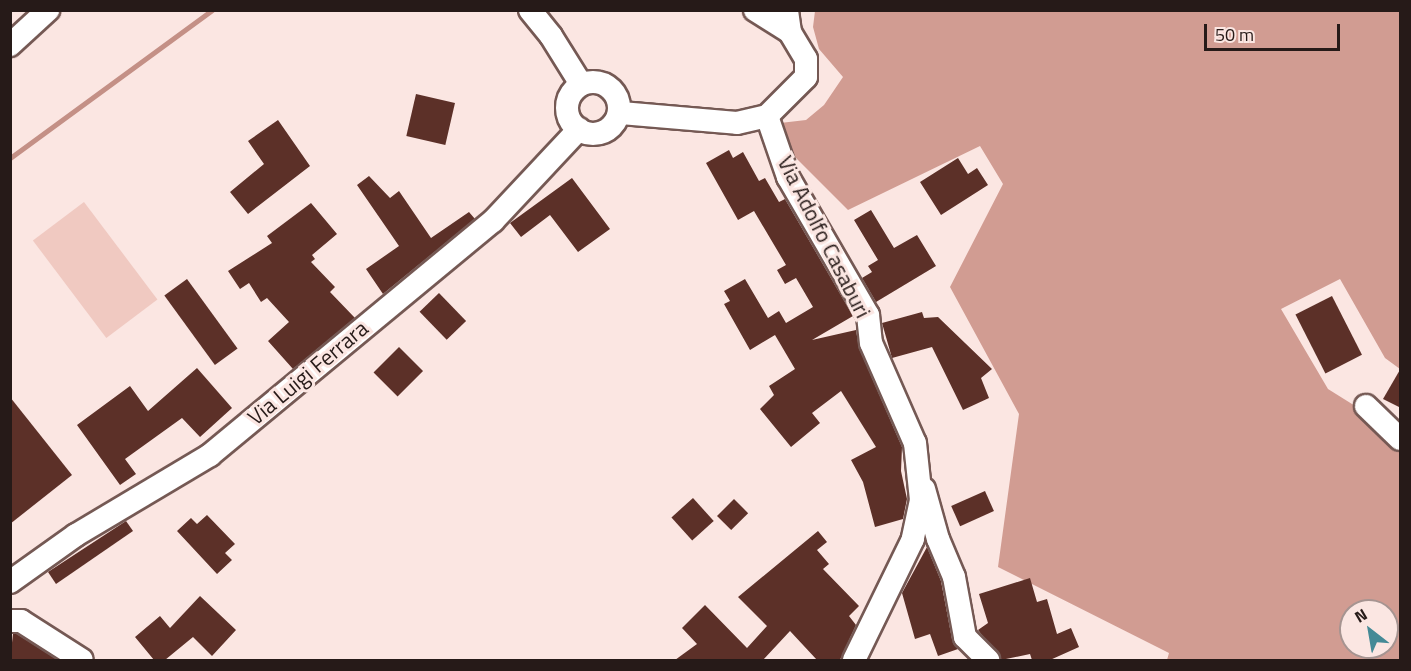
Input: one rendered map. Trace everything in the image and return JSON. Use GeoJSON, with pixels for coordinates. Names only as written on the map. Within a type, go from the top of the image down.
{"type":"FeatureCollection","features":[{"type":"Feature","properties":{"kind":"street"},"geometry":{"type":"LineString","coordinates":[[10,45],[48,10]]}},
{"type":"Feature","properties":{"kind":"street"},"geometry":{"type":"LineString","coordinates":[[530,10],[551,36],[581,84]]}},
{"type":"Feature","properties":{"kind":"street"},"geometry":{"type":"LineString","coordinates":[[621,112],[616,95],[603,83],[593,80],[581,84],[571,94],[568,109],[579,129],[586,135],[599,133],[621,112],[737,123],[767,116],[806,77],[806,59],[788,21],[755,10]]}},
{"type":"Feature","properties":{"kind":"street","name":"Via Adolfo Casaburi"},"geometry":{"type":"LineString","coordinates":[[767,116],[788,177],[868,315],[871,343],[915,443],[921,500],[913,539],[854,660]]}},
{"type":"Feature","properties":{"kind":"street","name":"Via Luigi Ferrara"},"geometry":{"type":"LineString","coordinates":[[10,582],[76,535],[210,455],[493,221],[579,129]]}},
{"type":"Feature","properties":{"kind":"street"},"geometry":{"type":"LineString","coordinates":[[1366,406],[1401,440]]}},
{"type":"Feature","properties":{"kind":"street"},"geometry":{"type":"LineString","coordinates":[[918,473],[954,578],[965,637],[988,660]]}},
{"type":"Feature","properties":{"kind":"street"},"geometry":{"type":"LineString","coordinates":[[10,621],[21,621],[82,660]]}},
{"type":"Feature","properties":{"kind":"shaded area"},"geometry":{"type":"Polygon","coordinates":[[[815,11],[1400,11],[1400,369],[1385,358],[1340,279],[1281,309],[1328,389],[1400,434],[1400,660],[1167,660],[1169,653],[998,567],[1019,414],[950,287],[1003,184],[980,146],[848,210],[763,125],[806,120],[824,105],[843,77],[819,49],[813,27],[815,11]]]}},
{"type":"Feature","properties":{"kind":"shaded area"},"geometry":{"type":"Polygon","coordinates":[[[84,202],[157,299],[106,338],[33,241],[84,202]]]}},
{"type":"Feature","properties":{"kind":"building"},"geometry":{"type":"Polygon","coordinates":[[[416,94],[455,103],[445,145],[406,136],[416,94]]]}},
{"type":"Feature","properties":{"kind":"building"},"geometry":{"type":"Polygon","coordinates":[[[278,120],[310,166],[248,214],[230,192],[264,164],[248,141],[278,120]]]}},
{"type":"Feature","properties":{"kind":"building"},"geometry":{"type":"Polygon","coordinates":[[[729,150],[733,158],[743,152],[759,181],[765,178],[779,202],[785,199],[853,316],[812,340],[856,330],[859,348],[902,447],[901,471],[907,499],[903,519],[875,527],[863,482],[851,460],[876,447],[841,391],[812,413],[820,423],[791,447],[760,409],[774,395],[769,386],[795,369],[775,335],[750,350],[724,304],[730,301],[724,291],[745,279],[768,318],[779,311],[786,323],[813,307],[796,278],[785,284],[777,270],[786,265],[754,211],[738,220],[706,163],[729,150]]]}},
{"type":"Feature","properties":{"kind":"building"},"geometry":{"type":"Polygon","coordinates":[[[958,158],[968,174],[977,168],[988,185],[941,215],[920,182],[958,158]]]}},
{"type":"Feature","properties":{"kind":"building"},"geometry":{"type":"Polygon","coordinates":[[[369,176],[390,198],[399,191],[431,238],[469,212],[475,219],[383,294],[366,269],[399,246],[357,185],[369,176]]]}},
{"type":"Feature","properties":{"kind":"building"},"geometry":{"type":"Polygon","coordinates":[[[572,178],[610,229],[578,252],[550,215],[521,237],[510,223],[572,178]]]}},
{"type":"Feature","properties":{"kind":"building"},"geometry":{"type":"Polygon","coordinates":[[[311,203],[337,234],[312,255],[315,259],[311,262],[335,287],[330,292],[355,318],[293,369],[268,341],[289,322],[267,298],[261,302],[249,283],[240,289],[228,271],[272,243],[267,236],[311,203]]]}},
{"type":"Feature","properties":{"kind":"building"},"geometry":{"type":"Polygon","coordinates":[[[871,210],[894,248],[917,235],[936,266],[876,302],[862,278],[872,272],[868,266],[878,260],[854,220],[871,210]]]}},
{"type":"Feature","properties":{"kind":"building"},"geometry":{"type":"Polygon","coordinates":[[[187,279],[238,349],[215,365],[164,295],[187,279]]]}},
{"type":"Feature","properties":{"kind":"building"},"geometry":{"type":"Polygon","coordinates":[[[439,293],[466,321],[447,340],[420,312],[439,293]]]}},
{"type":"Feature","properties":{"kind":"building"},"geometry":{"type":"Polygon","coordinates":[[[1332,296],[1362,355],[1325,373],[1295,315],[1332,296]]]}},
{"type":"Feature","properties":{"kind":"building"},"geometry":{"type":"Polygon","coordinates":[[[922,312],[924,318],[938,317],[992,369],[981,378],[989,398],[963,410],[932,347],[892,358],[882,323],[922,312]]]}},
{"type":"Feature","properties":{"kind":"building"},"geometry":{"type":"Polygon","coordinates":[[[399,347],[423,371],[398,396],[374,372],[399,347]]]}},
{"type":"Feature","properties":{"kind":"building"},"geometry":{"type":"Polygon","coordinates":[[[197,368],[232,408],[200,437],[182,418],[125,459],[136,474],[120,485],[77,425],[130,386],[148,411],[197,368]]]}},
{"type":"Feature","properties":{"kind":"building"},"geometry":{"type":"Polygon","coordinates":[[[1401,368],[1401,408],[1383,399],[1401,368]]]}},
{"type":"Feature","properties":{"kind":"building"},"geometry":{"type":"Polygon","coordinates":[[[10,397],[72,475],[10,524],[10,397]]]}},
{"type":"Feature","properties":{"kind":"building"},"geometry":{"type":"Polygon","coordinates":[[[985,491],[994,511],[960,526],[951,506],[985,491]]]}},
{"type":"Feature","properties":{"kind":"building"},"geometry":{"type":"Polygon","coordinates":[[[693,498],[714,521],[692,540],[671,517],[693,498]]]}},
{"type":"Feature","properties":{"kind":"building"},"geometry":{"type":"Polygon","coordinates":[[[734,499],[748,513],[731,530],[717,516],[734,499]]]}},
{"type":"Feature","properties":{"kind":"building"},"geometry":{"type":"Polygon","coordinates":[[[207,515],[235,544],[225,553],[232,560],[217,574],[177,531],[191,518],[197,524],[207,515]]]}},
{"type":"Feature","properties":{"kind":"building"},"geometry":{"type":"Polygon","coordinates":[[[126,521],[133,531],[56,584],[48,572],[126,521]]]}},
{"type":"Feature","properties":{"kind":"building"},"geometry":{"type":"Polygon","coordinates":[[[818,531],[827,542],[817,550],[829,564],[823,569],[859,606],[849,616],[856,625],[840,660],[817,660],[790,631],[763,660],[675,660],[697,644],[682,628],[705,605],[747,648],[767,626],[738,597],[818,531]]]}},
{"type":"Feature","properties":{"kind":"building"},"geometry":{"type":"Polygon","coordinates":[[[927,547],[941,581],[952,639],[958,649],[938,656],[930,634],[915,639],[902,593],[927,547]]]}},
{"type":"Feature","properties":{"kind":"building"},"geometry":{"type":"Polygon","coordinates":[[[1030,578],[1037,602],[1047,599],[1057,634],[1071,628],[1079,647],[1050,660],[1032,660],[1030,654],[1001,660],[978,630],[988,623],[979,594],[1030,578]]]}},
{"type":"Feature","properties":{"kind":"building"},"geometry":{"type":"Polygon","coordinates":[[[200,596],[236,630],[212,656],[193,637],[165,660],[154,660],[135,637],[160,616],[170,628],[200,596]]]}},
{"type":"Feature","properties":{"kind":"building"},"geometry":{"type":"Polygon","coordinates":[[[13,634],[17,634],[58,660],[10,660],[13,634]]]}},
{"type":"Feature","properties":{"kind":"waterway"},"geometry":{"type":"LineString","coordinates":[[10,158],[212,10]]}}]}
